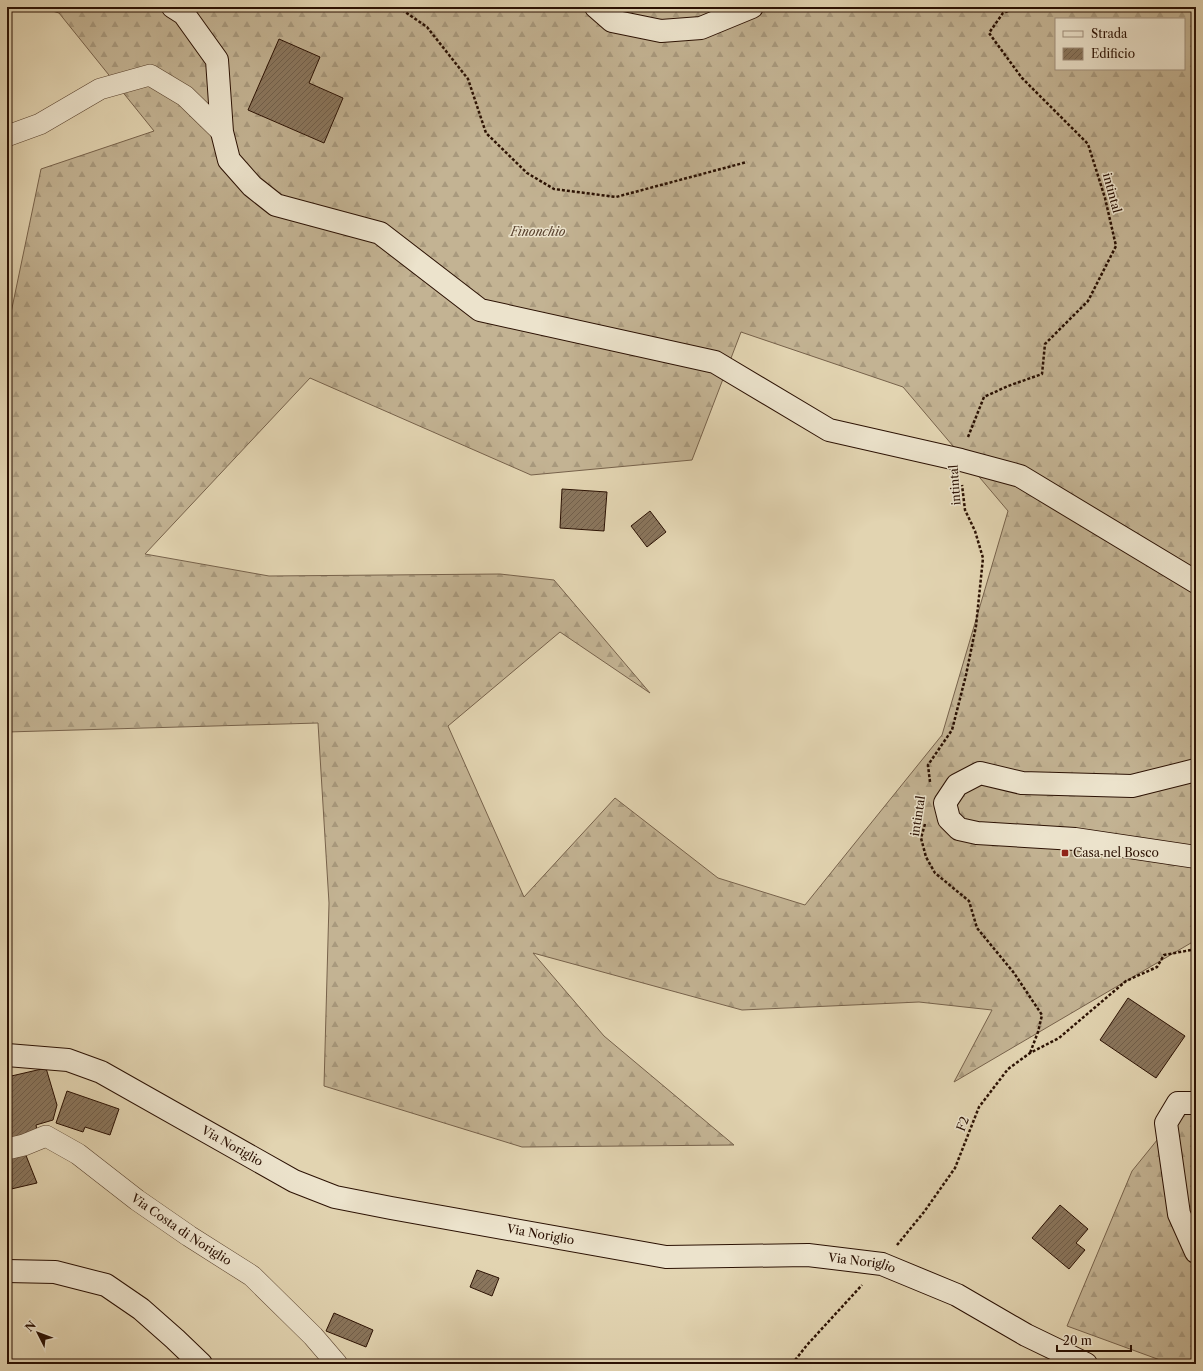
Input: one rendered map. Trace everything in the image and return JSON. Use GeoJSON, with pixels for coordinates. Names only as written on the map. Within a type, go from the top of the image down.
{"type":"FeatureCollection","features":[{"type":"Feature","properties":{"kind":"street"},"geometry":{"type":"LineString","coordinates":[[173,7],[184,14],[217,60],[222,132],[229,160],[252,186],[276,205],[380,233],[480,310],[715,362],[829,430],[961,460],[1020,476],[1196,582]]}},
{"type":"Feature","properties":{"kind":"street"},"geometry":{"type":"LineString","coordinates":[[596,7],[612,21],[661,31],[700,28],[752,7]]}},
{"type":"Feature","properties":{"kind":"street"},"geometry":{"type":"LineString","coordinates":[[7,136],[40,124],[100,88],[150,75],[185,96],[222,132]]}},
{"type":"Feature","properties":{"kind":"street"},"geometry":{"type":"LineString","coordinates":[[1196,770],[1132,786],[1022,783],[980,773],[957,785],[945,803],[949,819],[959,829],[977,834],[1075,839],[1196,857]]}},
{"type":"Feature","properties":{"kind":"street","name":"Via Noriglio"},"geometry":{"type":"LineString","coordinates":[[7,1055],[68,1060],[101,1072],[294,1181],[335,1197],[666,1257],[808,1255],[882,1264],[957,1295],[1026,1335],[1086,1364]]}},
{"type":"Feature","properties":{"kind":"street"},"geometry":{"type":"LineString","coordinates":[[1196,1102],[1178,1103],[1166,1123],[1179,1214],[1196,1252]]}},
{"type":"Feature","properties":{"kind":"street","name":"Via Costa di Noriglio"},"geometry":{"type":"LineString","coordinates":[[7,1149],[46,1136],[78,1154],[189,1236],[252,1276],[313,1336],[337,1364]]}},
{"type":"Feature","properties":{"kind":"street"},"geometry":{"type":"LineString","coordinates":[[7,1271],[55,1272],[106,1285],[141,1309],[201,1364]]}},
{"type":"Feature","properties":{"kind":"path"},"geometry":{"type":"LineString","coordinates":[[398,7],[427,27],[468,79],[486,133],[527,173],[554,189],[616,198],[747,162]]}},
{"type":"Feature","properties":{"kind":"path","name":"intintal"},"geometry":{"type":"LineString","coordinates":[[930,786],[928,765],[952,730],[966,675],[976,626],[983,558],[975,531],[965,510],[962,492],[961,460],[984,397],[1008,386],[1042,374],[1045,344],[1088,301],[1116,246],[1105,198],[1088,144],[1022,78],[989,33],[1003,13],[1019,7]]}},
{"type":"Feature","properties":{"kind":"path","name":"intintal"},"geometry":{"type":"LineString","coordinates":[[927,818],[921,838],[926,857],[932,868],[935,873],[969,901],[978,928],[1014,973],[1042,1015],[1030,1054]]}},
{"type":"Feature","properties":{"kind":"path","name":"F2"},"geometry":{"type":"LineString","coordinates":[[792,1364],[807,1345],[882,1264],[924,1212],[955,1168],[980,1107],[1008,1069],[1030,1054],[1059,1038],[1126,981],[1157,967],[1164,955],[1196,949]]}},
{"type":"Feature","properties":{"kind":"green space","name":"Finonchio"},"geometry":{"type":"Polygon","coordinates":[[[39,7],[1196,7],[1196,940],[954,1082],[992,1010],[919,1002],[742,1010],[533,953],[604,1036],[734,1145],[522,1147],[324,1086],[329,903],[318,723],[7,732],[7,332],[41,169],[154,131],[59,13],[39,7]],[[741,332],[692,460],[531,475],[310,378],[145,554],[269,576],[500,574],[554,580],[650,693],[560,632],[448,726],[524,897],[615,798],[718,878],[805,905],[942,735],[1008,511],[903,387],[741,332]]]}},
{"type":"Feature","properties":{"kind":"green space"},"geometry":{"type":"Polygon","coordinates":[[[1196,1092],[1196,1364],[1171,1364],[1067,1326],[1132,1171],[1196,1092]]]}},
{"type":"Feature","properties":{"kind":"building"},"geometry":{"type":"Polygon","coordinates":[[[279,39],[320,57],[309,83],[343,98],[324,143],[248,110],[279,39]]]}},
{"type":"Feature","properties":{"kind":"building"},"geometry":{"type":"Polygon","coordinates":[[[562,489],[607,492],[604,531],[560,528],[562,489]]]}},
{"type":"Feature","properties":{"kind":"building"},"geometry":{"type":"Polygon","coordinates":[[[650,511],[666,532],[647,547],[631,526],[650,511]]]}},
{"type":"Feature","properties":{"kind":"building"},"geometry":{"type":"Polygon","coordinates":[[[1128,998],[1185,1036],[1156,1078],[1100,1040],[1128,998]]]}},
{"type":"Feature","properties":{"kind":"building"},"geometry":{"type":"Polygon","coordinates":[[[46,1068],[57,1105],[53,1120],[36,1125],[38,1136],[7,1146],[7,1077],[46,1068]]]}},
{"type":"Feature","properties":{"kind":"building"},"geometry":{"type":"Polygon","coordinates":[[[67,1091],[119,1109],[110,1135],[85,1127],[83,1132],[56,1123],[67,1091]]]}},
{"type":"Feature","properties":{"kind":"building"},"geometry":{"type":"Polygon","coordinates":[[[23,1148],[37,1183],[7,1190],[7,1153],[23,1148]]]}},
{"type":"Feature","properties":{"kind":"building"},"geometry":{"type":"Polygon","coordinates":[[[1060,1205],[1088,1229],[1076,1243],[1085,1250],[1069,1269],[1032,1238],[1060,1205]]]}},
{"type":"Feature","properties":{"kind":"building"},"geometry":{"type":"Polygon","coordinates":[[[477,1270],[499,1278],[492,1296],[470,1287],[477,1270]]]}},
{"type":"Feature","properties":{"kind":"building"},"geometry":{"type":"Polygon","coordinates":[[[334,1313],[373,1330],[366,1347],[326,1331],[334,1313]]]}},
{"type":"Feature","properties":{"kind":"place","name":"Casa nel Bosco"},"geometry":{"type":"Point","coordinates":[1065,853]}}]}
